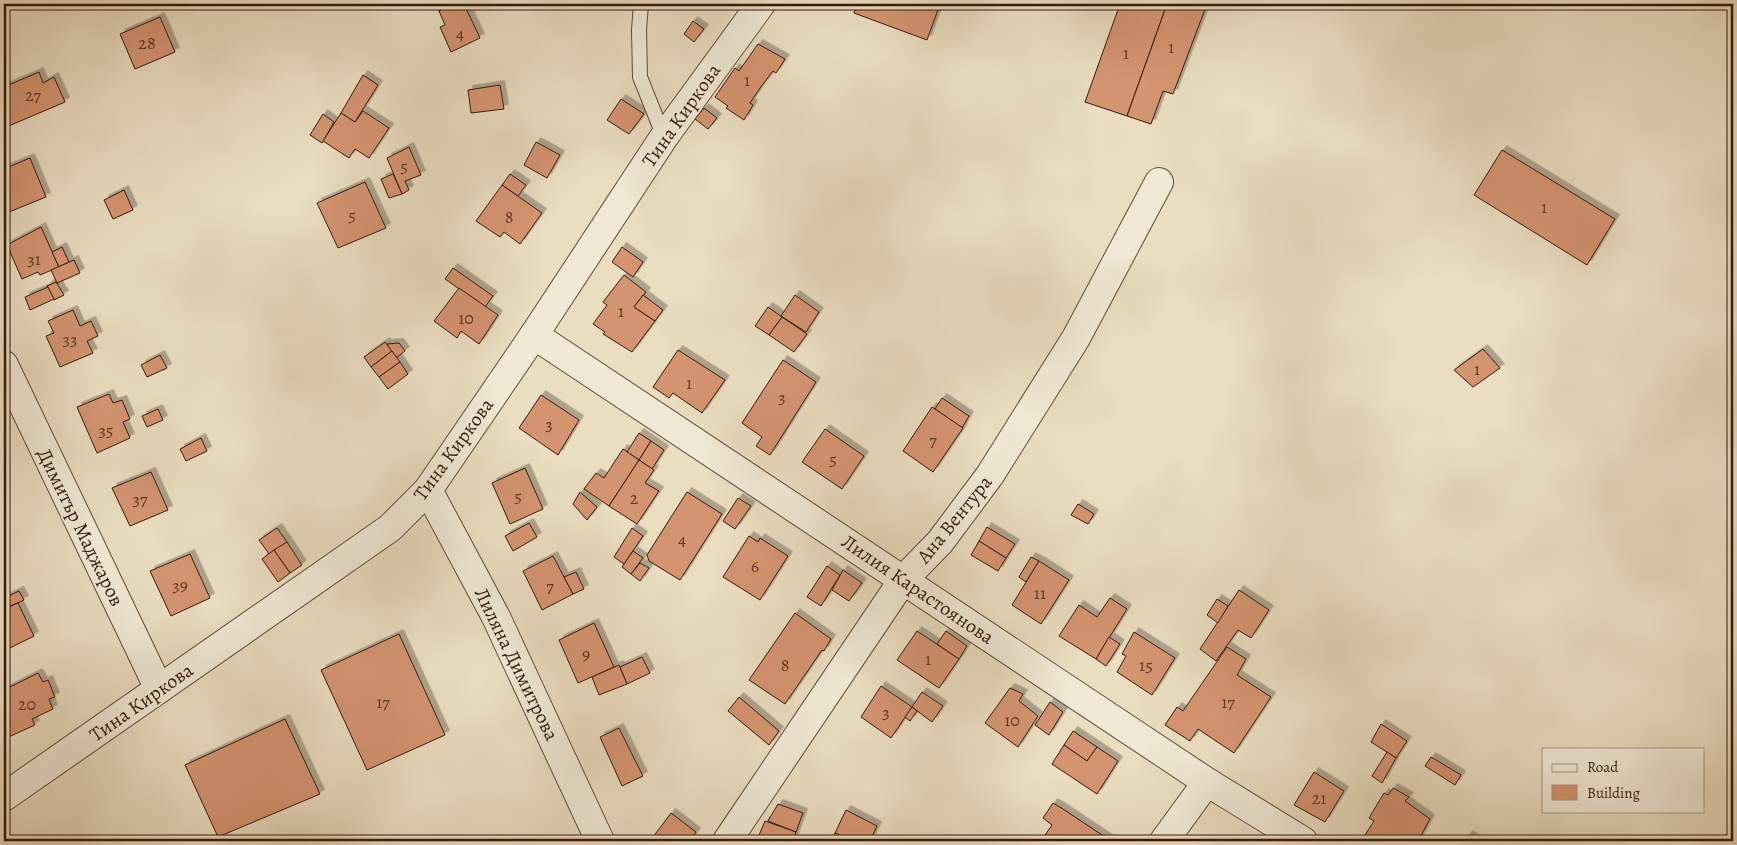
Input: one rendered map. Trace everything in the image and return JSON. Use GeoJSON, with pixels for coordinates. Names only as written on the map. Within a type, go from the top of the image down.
{"type":"FeatureCollection","features":[{"type":"Feature","properties":{"kind":"street","name":"Тина Киркова"},"geometry":{"type":"LineString","coordinates":[[4,797],[390,528],[428,490],[534,335],[664,138],[761,4]]}},
{"type":"Feature","properties":{"kind":"street","name":"Ана Вентура"},"geometry":{"type":"LineString","coordinates":[[727,841],[904,580],[940,542],[990,475],[1076,338],[1159,182]]}},
{"type":"Feature","properties":{"kind":"street","name":"Лилия Карастоянова"},"geometry":{"type":"LineString","coordinates":[[534,335],[1206,782],[1303,841]]}},
{"type":"Feature","properties":{"kind":"street","name":"Димитър Маджаров"},"geometry":{"type":"LineString","coordinates":[[4,364],[159,690]]}},
{"type":"Feature","properties":{"kind":"street","name":"Лиляна Димитрова"},"geometry":{"type":"LineString","coordinates":[[428,490],[496,617],[600,841]]}},
{"type":"Feature","properties":{"kind":"street"},"geometry":{"type":"LineString","coordinates":[[1164,841],[1206,782]]}},
{"type":"Feature","properties":{"kind":"lane"},"geometry":{"type":"LineString","coordinates":[[641,4],[639,30],[640,77],[664,138]]}},
{"type":"Feature","properties":{"kind":"building"},"geometry":{"type":"Polygon","coordinates":[[[435,4],[454,4],[439,11],[435,4]]]}},
{"type":"Feature","properties":{"kind":"building"},"geometry":{"type":"Polygon","coordinates":[[[454,4],[464,4],[480,38],[451,52],[440,27],[445,25],[439,11],[454,4]]]}},
{"type":"Feature","properties":{"kind":"building"},"geometry":{"type":"Polygon","coordinates":[[[857,4],[940,4],[927,40],[854,13],[857,4]]]}},
{"type":"Feature","properties":{"kind":"building"},"geometry":{"type":"Polygon","coordinates":[[[1120,4],[1167,4],[1127,116],[1085,102],[1120,4]]]}},
{"type":"Feature","properties":{"kind":"building"},"geometry":{"type":"Polygon","coordinates":[[[1167,4],[1207,4],[1173,94],[1163,91],[1151,124],[1127,116],[1167,4]]]}},
{"type":"Feature","properties":{"kind":"building"},"geometry":{"type":"Polygon","coordinates":[[[160,17],[175,52],[135,69],[120,34],[160,17]]]}},
{"type":"Feature","properties":{"kind":"building"},"geometry":{"type":"Polygon","coordinates":[[[693,21],[704,29],[694,42],[684,34],[693,21]]]}},
{"type":"Feature","properties":{"kind":"building"},"geometry":{"type":"Polygon","coordinates":[[[758,44],[785,59],[776,73],[773,71],[760,88],[750,103],[753,105],[744,120],[726,108],[728,106],[715,97],[735,68],[739,71],[758,44]]]}},
{"type":"Feature","properties":{"kind":"building"},"geometry":{"type":"Polygon","coordinates":[[[39,72],[43,83],[54,77],[65,102],[4,128],[4,87],[39,72]]]}},
{"type":"Feature","properties":{"kind":"building"},"geometry":{"type":"Polygon","coordinates":[[[363,75],[378,85],[355,122],[341,113],[363,75]]]}},
{"type":"Feature","properties":{"kind":"building"},"geometry":{"type":"Polygon","coordinates":[[[500,85],[504,109],[471,113],[468,90],[500,85]]]}},
{"type":"Feature","properties":{"kind":"building"},"geometry":{"type":"Polygon","coordinates":[[[621,99],[644,114],[629,134],[607,120],[621,99]]]}},
{"type":"Feature","properties":{"kind":"building"},"geometry":{"type":"Polygon","coordinates":[[[704,108],[717,118],[708,129],[695,119],[704,108]]]}},
{"type":"Feature","properties":{"kind":"building"},"geometry":{"type":"Polygon","coordinates":[[[363,111],[389,128],[369,158],[355,149],[349,158],[323,141],[341,113],[355,122],[363,111]]]}},
{"type":"Feature","properties":{"kind":"building"},"geometry":{"type":"Polygon","coordinates":[[[323,114],[334,122],[322,143],[310,135],[323,114]]]}},
{"type":"Feature","properties":{"kind":"building"},"geometry":{"type":"Polygon","coordinates":[[[536,142],[560,155],[547,178],[524,165],[536,142]]]}},
{"type":"Feature","properties":{"kind":"building"},"geometry":{"type":"Polygon","coordinates":[[[409,147],[421,175],[405,181],[409,190],[402,194],[387,158],[409,147]]]}},
{"type":"Feature","properties":{"kind":"building"},"geometry":{"type":"Polygon","coordinates":[[[1502,150],[1615,219],[1587,265],[1474,195],[1502,150]]]}},
{"type":"Feature","properties":{"kind":"building"},"geometry":{"type":"Polygon","coordinates":[[[30,158],[46,197],[4,214],[4,169],[30,158]]]}},
{"type":"Feature","properties":{"kind":"building"},"geometry":{"type":"Polygon","coordinates":[[[393,174],[402,194],[389,198],[381,179],[393,174]]]}},
{"type":"Feature","properties":{"kind":"building"},"geometry":{"type":"Polygon","coordinates":[[[510,174],[526,185],[518,196],[502,185],[510,174]]]}},
{"type":"Feature","properties":{"kind":"building"},"geometry":{"type":"Polygon","coordinates":[[[365,182],[386,228],[338,248],[317,203],[365,182]]]}},
{"type":"Feature","properties":{"kind":"building"},"geometry":{"type":"Polygon","coordinates":[[[502,185],[542,213],[520,244],[504,232],[500,237],[476,221],[502,185]]]}},
{"type":"Feature","properties":{"kind":"building"},"geometry":{"type":"Polygon","coordinates":[[[124,190],[133,210],[113,219],[104,200],[124,190]]]}},
{"type":"Feature","properties":{"kind":"building"},"geometry":{"type":"Polygon","coordinates":[[[41,227],[59,267],[40,275],[38,272],[22,279],[7,245],[41,227]]]}},
{"type":"Feature","properties":{"kind":"building"},"geometry":{"type":"Polygon","coordinates":[[[62,247],[69,262],[59,267],[52,252],[62,247]]]}},
{"type":"Feature","properties":{"kind":"building"},"geometry":{"type":"Polygon","coordinates":[[[622,247],[643,262],[633,277],[612,262],[622,247]]]}},
{"type":"Feature","properties":{"kind":"building"},"geometry":{"type":"Polygon","coordinates":[[[74,260],[80,273],[57,283],[51,270],[74,260]]]}},
{"type":"Feature","properties":{"kind":"building"},"geometry":{"type":"Polygon","coordinates":[[[453,268],[493,296],[485,307],[445,279],[453,268]]]}},
{"type":"Feature","properties":{"kind":"building"},"geometry":{"type":"Polygon","coordinates":[[[624,275],[646,292],[634,307],[655,321],[632,352],[603,334],[605,332],[593,324],[607,305],[603,302],[624,275]]]}},
{"type":"Feature","properties":{"kind":"building"},"geometry":{"type":"Polygon","coordinates":[[[56,282],[64,295],[54,300],[47,286],[56,282]]]}},
{"type":"Feature","properties":{"kind":"building"},"geometry":{"type":"Polygon","coordinates":[[[48,287],[54,299],[30,310],[25,297],[48,287]]]}},
{"type":"Feature","properties":{"kind":"building"},"geometry":{"type":"Polygon","coordinates":[[[459,288],[498,315],[479,344],[461,331],[457,338],[434,321],[459,288]]]}},
{"type":"Feature","properties":{"kind":"building"},"geometry":{"type":"Polygon","coordinates":[[[643,295],[663,310],[655,321],[634,307],[643,295]]]}},
{"type":"Feature","properties":{"kind":"building"},"geometry":{"type":"Polygon","coordinates":[[[795,295],[819,312],[806,332],[781,316],[795,295]]]}},
{"type":"Feature","properties":{"kind":"building"},"geometry":{"type":"Polygon","coordinates":[[[768,307],[782,317],[769,335],[755,326],[768,307]]]}},
{"type":"Feature","properties":{"kind":"building"},"geometry":{"type":"Polygon","coordinates":[[[73,310],[80,326],[91,321],[98,336],[87,341],[93,353],[60,367],[46,336],[54,333],[48,321],[73,310]]]}},
{"type":"Feature","properties":{"kind":"building"},"geometry":{"type":"Polygon","coordinates":[[[782,317],[807,334],[794,352],[769,335],[782,317]]]}},
{"type":"Feature","properties":{"kind":"building"},"geometry":{"type":"Polygon","coordinates":[[[385,342],[392,351],[371,367],[364,357],[385,342]]]}},
{"type":"Feature","properties":{"kind":"building"},"geometry":{"type":"Polygon","coordinates":[[[399,343],[405,351],[396,358],[387,344],[399,343]]]}},
{"type":"Feature","properties":{"kind":"building"},"geometry":{"type":"Polygon","coordinates":[[[1483,349],[1500,368],[1473,387],[1454,370],[1483,349]]]}},
{"type":"Feature","properties":{"kind":"building"},"geometry":{"type":"Polygon","coordinates":[[[678,350],[725,380],[702,413],[673,393],[669,398],[653,387],[678,350]]]}},
{"type":"Feature","properties":{"kind":"building"},"geometry":{"type":"Polygon","coordinates":[[[392,351],[400,362],[379,377],[371,367],[392,351]]]}},
{"type":"Feature","properties":{"kind":"building"},"geometry":{"type":"Polygon","coordinates":[[[160,355],[167,368],[147,377],[141,365],[160,355]]]}},
{"type":"Feature","properties":{"kind":"building"},"geometry":{"type":"Polygon","coordinates":[[[783,360],[816,382],[770,455],[756,446],[762,437],[742,423],[783,360]]]}},
{"type":"Feature","properties":{"kind":"building"},"geometry":{"type":"Polygon","coordinates":[[[400,362],[408,374],[388,389],[379,377],[400,362]]]}},
{"type":"Feature","properties":{"kind":"building"},"geometry":{"type":"Polygon","coordinates":[[[109,394],[113,403],[122,400],[130,419],[123,422],[130,438],[97,453],[77,407],[109,394]]]}},
{"type":"Feature","properties":{"kind":"building"},"geometry":{"type":"Polygon","coordinates":[[[541,395],[579,420],[558,455],[519,428],[541,395]]]}},
{"type":"Feature","properties":{"kind":"building"},"geometry":{"type":"Polygon","coordinates":[[[942,398],[969,416],[962,428],[935,409],[942,398]]]}},
{"type":"Feature","properties":{"kind":"building"},"geometry":{"type":"Polygon","coordinates":[[[932,407],[963,428],[933,472],[903,451],[932,407]]]}},
{"type":"Feature","properties":{"kind":"building"},"geometry":{"type":"Polygon","coordinates":[[[158,409],[163,420],[147,427],[142,416],[158,409]]]}},
{"type":"Feature","properties":{"kind":"building"},"geometry":{"type":"Polygon","coordinates":[[[825,429],[864,456],[842,489],[802,462],[825,429]]]}},
{"type":"Feature","properties":{"kind":"building"},"geometry":{"type":"Polygon","coordinates":[[[639,433],[651,441],[639,460],[627,452],[639,433]]]}},
{"type":"Feature","properties":{"kind":"building"},"geometry":{"type":"Polygon","coordinates":[[[201,438],[207,451],[186,461],[180,449],[201,438]]]}},
{"type":"Feature","properties":{"kind":"building"},"geometry":{"type":"Polygon","coordinates":[[[651,441],[664,450],[652,469],[639,460],[651,441]]]}},
{"type":"Feature","properties":{"kind":"building"},"geometry":{"type":"Polygon","coordinates":[[[623,449],[639,460],[609,506],[584,489],[596,473],[604,478],[623,449]]]}},
{"type":"Feature","properties":{"kind":"building"},"geometry":{"type":"Polygon","coordinates":[[[639,460],[654,470],[645,483],[659,491],[637,524],[609,506],[639,460]]]}},
{"type":"Feature","properties":{"kind":"building"},"geometry":{"type":"Polygon","coordinates":[[[525,468],[543,509],[510,524],[492,483],[525,468]]]}},
{"type":"Feature","properties":{"kind":"building"},"geometry":{"type":"Polygon","coordinates":[[[151,472],[168,510],[130,526],[112,488],[151,472]]]}},
{"type":"Feature","properties":{"kind":"building"},"geometry":{"type":"Polygon","coordinates":[[[580,492],[597,507],[587,520],[573,504],[580,492]]]}},
{"type":"Feature","properties":{"kind":"building"},"geometry":{"type":"Polygon","coordinates":[[[687,492],[722,514],[680,580],[649,561],[647,555],[687,492]]]}},
{"type":"Feature","properties":{"kind":"building"},"geometry":{"type":"Polygon","coordinates":[[[738,498],[751,506],[735,529],[723,521],[738,498]]]}},
{"type":"Feature","properties":{"kind":"building"},"geometry":{"type":"Polygon","coordinates":[[[1078,504],[1094,514],[1088,524],[1071,515],[1078,504]]]}},
{"type":"Feature","properties":{"kind":"building"},"geometry":{"type":"Polygon","coordinates":[[[529,523],[537,537],[513,551],[505,536],[529,523]]]}},
{"type":"Feature","properties":{"kind":"building"},"geometry":{"type":"Polygon","coordinates":[[[987,527],[1015,544],[1006,558],[979,541],[987,527]]]}},
{"type":"Feature","properties":{"kind":"building"},"geometry":{"type":"Polygon","coordinates":[[[277,528],[287,542],[269,554],[259,540],[277,528]]]}},
{"type":"Feature","properties":{"kind":"building"},"geometry":{"type":"Polygon","coordinates":[[[632,528],[643,536],[624,564],[614,557],[632,528]]]}},
{"type":"Feature","properties":{"kind":"building"},"geometry":{"type":"Polygon","coordinates":[[[749,536],[758,542],[760,538],[788,556],[760,600],[723,577],[749,536]]]}},
{"type":"Feature","properties":{"kind":"building"},"geometry":{"type":"Polygon","coordinates":[[[979,541],[1006,558],[998,571],[971,555],[979,541]]]}},
{"type":"Feature","properties":{"kind":"building"},"geometry":{"type":"Polygon","coordinates":[[[287,542],[302,565],[290,573],[274,550],[287,542]]]}},
{"type":"Feature","properties":{"kind":"building"},"geometry":{"type":"Polygon","coordinates":[[[274,550],[290,573],[278,582],[262,559],[274,550]]]}},
{"type":"Feature","properties":{"kind":"building"},"geometry":{"type":"Polygon","coordinates":[[[633,551],[643,558],[631,574],[622,567],[633,551]]]}},
{"type":"Feature","properties":{"kind":"building"},"geometry":{"type":"Polygon","coordinates":[[[190,554],[210,598],[171,616],[150,571],[190,554]]]}},
{"type":"Feature","properties":{"kind":"building"},"geometry":{"type":"Polygon","coordinates":[[[553,556],[573,594],[542,610],[523,571],[553,556]]]}},
{"type":"Feature","properties":{"kind":"building"},"geometry":{"type":"Polygon","coordinates":[[[1031,557],[1039,561],[1026,582],[1019,577],[1031,557]]]}},
{"type":"Feature","properties":{"kind":"building"},"geometry":{"type":"Polygon","coordinates":[[[1039,561],[1069,580],[1041,624],[1012,605],[1039,561]]]}},
{"type":"Feature","properties":{"kind":"building"},"geometry":{"type":"Polygon","coordinates":[[[640,563],[649,568],[640,581],[631,574],[640,563]]]}},
{"type":"Feature","properties":{"kind":"building"},"geometry":{"type":"Polygon","coordinates":[[[827,566],[840,575],[821,606],[807,597],[827,566]]]}},
{"type":"Feature","properties":{"kind":"building"},"geometry":{"type":"Polygon","coordinates":[[[843,570],[862,583],[849,601],[832,590],[843,570]]]}},
{"type":"Feature","properties":{"kind":"building"},"geometry":{"type":"Polygon","coordinates":[[[576,572],[584,589],[573,594],[564,577],[576,572]]]}},
{"type":"Feature","properties":{"kind":"building"},"geometry":{"type":"Polygon","coordinates":[[[1239,590],[1269,610],[1251,638],[1238,630],[1216,661],[1200,649],[1239,590]]]}},
{"type":"Feature","properties":{"kind":"building"},"geometry":{"type":"Polygon","coordinates":[[[19,591],[24,600],[4,609],[4,598],[19,591]]]}},
{"type":"Feature","properties":{"kind":"building"},"geometry":{"type":"Polygon","coordinates":[[[1110,598],[1127,609],[1096,659],[1059,636],[1079,605],[1097,617],[1110,598]]]}},
{"type":"Feature","properties":{"kind":"building"},"geometry":{"type":"Polygon","coordinates":[[[1217,599],[1228,606],[1218,623],[1207,615],[1217,599]]]}},
{"type":"Feature","properties":{"kind":"building"},"geometry":{"type":"Polygon","coordinates":[[[18,603],[34,636],[4,651],[4,609],[18,603]]]}},
{"type":"Feature","properties":{"kind":"building"},"geometry":{"type":"Polygon","coordinates":[[[795,613],[831,639],[785,704],[749,680],[795,613]]]}},
{"type":"Feature","properties":{"kind":"building"},"geometry":{"type":"Polygon","coordinates":[[[594,623],[614,667],[578,683],[559,640],[594,623]]]}},
{"type":"Feature","properties":{"kind":"building"},"geometry":{"type":"Polygon","coordinates":[[[917,631],[959,659],[939,688],[897,660],[917,631]]]}},
{"type":"Feature","properties":{"kind":"building"},"geometry":{"type":"Polygon","coordinates":[[[946,631],[967,646],[959,659],[937,644],[946,631]]]}},
{"type":"Feature","properties":{"kind":"building"},"geometry":{"type":"Polygon","coordinates":[[[1134,632],[1175,658],[1152,695],[1117,672],[1126,656],[1122,654],[1134,632]]]}},
{"type":"Feature","properties":{"kind":"building"},"geometry":{"type":"Polygon","coordinates":[[[399,634],[445,735],[367,770],[321,670],[399,634]]]}},
{"type":"Feature","properties":{"kind":"building"},"geometry":{"type":"Polygon","coordinates":[[[1109,637],[1120,644],[1106,666],[1096,659],[1109,637]]]}},
{"type":"Feature","properties":{"kind":"building"},"geometry":{"type":"Polygon","coordinates":[[[1227,647],[1246,659],[1237,675],[1271,697],[1234,753],[1198,729],[1190,741],[1165,725],[1177,707],[1183,711],[1227,647]]]}},
{"type":"Feature","properties":{"kind":"building"},"geometry":{"type":"Polygon","coordinates":[[[642,657],[650,673],[627,684],[620,667],[642,657]]]}},
{"type":"Feature","properties":{"kind":"building"},"geometry":{"type":"Polygon","coordinates":[[[619,665],[627,684],[599,695],[592,677],[619,665]]]}},
{"type":"Feature","properties":{"kind":"building"},"geometry":{"type":"Polygon","coordinates":[[[38,673],[43,682],[48,680],[55,697],[49,699],[53,709],[32,719],[35,725],[4,739],[4,690],[38,673]]]}},
{"type":"Feature","properties":{"kind":"building"},"geometry":{"type":"Polygon","coordinates":[[[881,686],[912,707],[891,738],[861,717],[881,686]]]}},
{"type":"Feature","properties":{"kind":"building"},"geometry":{"type":"Polygon","coordinates":[[[1010,688],[1023,694],[1019,701],[1038,716],[1018,747],[985,723],[1010,688]]]}},
{"type":"Feature","properties":{"kind":"building"},"geometry":{"type":"Polygon","coordinates":[[[922,692],[943,706],[932,722],[912,707],[922,692]]]}},
{"type":"Feature","properties":{"kind":"building"},"geometry":{"type":"Polygon","coordinates":[[[739,697],[779,731],[769,745],[728,711],[739,697]]]}},
{"type":"Feature","properties":{"kind":"building"},"geometry":{"type":"Polygon","coordinates":[[[1050,702],[1063,712],[1049,735],[1035,725],[1050,702]]]}},
{"type":"Feature","properties":{"kind":"building"},"geometry":{"type":"Polygon","coordinates":[[[912,707],[917,711],[910,721],[905,717],[912,707]]]}},
{"type":"Feature","properties":{"kind":"building"},"geometry":{"type":"Polygon","coordinates":[[[285,719],[320,794],[218,837],[185,765],[285,719]]]}},
{"type":"Feature","properties":{"kind":"building"},"geometry":{"type":"Polygon","coordinates":[[[1381,724],[1407,741],[1396,758],[1371,742],[1381,724]]]}},
{"type":"Feature","properties":{"kind":"building"},"geometry":{"type":"Polygon","coordinates":[[[619,728],[643,776],[622,786],[600,737],[619,728]]]}},
{"type":"Feature","properties":{"kind":"building"},"geometry":{"type":"Polygon","coordinates":[[[1073,731],[1097,747],[1087,761],[1064,745],[1073,731]]]}},
{"type":"Feature","properties":{"kind":"building"},"geometry":{"type":"Polygon","coordinates":[[[1064,745],[1087,761],[1097,747],[1118,761],[1097,794],[1052,764],[1064,745]]]}},
{"type":"Feature","properties":{"kind":"building"},"geometry":{"type":"Polygon","coordinates":[[[1387,752],[1396,758],[1382,783],[1372,776],[1387,752]]]}},
{"type":"Feature","properties":{"kind":"building"},"geometry":{"type":"Polygon","coordinates":[[[1431,757],[1461,775],[1455,785],[1425,766],[1431,757]]]}},
{"type":"Feature","properties":{"kind":"building"},"geometry":{"type":"Polygon","coordinates":[[[1314,772],[1344,791],[1325,822],[1294,805],[1314,772]]]}},
{"type":"Feature","properties":{"kind":"building"},"geometry":{"type":"Polygon","coordinates":[[[1393,788],[1409,797],[1405,801],[1430,819],[1418,841],[1361,841],[1374,821],[1369,818],[1384,793],[1388,795],[1393,788]]]}},
{"type":"Feature","properties":{"kind":"building"},"geometry":{"type":"Polygon","coordinates":[[[1053,803],[1111,841],[1041,841],[1052,825],[1043,818],[1053,803]]]}},
{"type":"Feature","properties":{"kind":"building"},"geometry":{"type":"Polygon","coordinates":[[[778,804],[803,813],[796,832],[768,821],[778,804]]]}},
{"type":"Feature","properties":{"kind":"building"},"geometry":{"type":"Polygon","coordinates":[[[846,810],[877,826],[870,841],[852,841],[835,833],[846,810]]]}},
{"type":"Feature","properties":{"kind":"building"},"geometry":{"type":"Polygon","coordinates":[[[671,813],[696,832],[690,841],[650,841],[671,813]]]}},
{"type":"Feature","properties":{"kind":"building"},"geometry":{"type":"Polygon","coordinates":[[[765,821],[796,832],[793,841],[757,840],[765,821]]]}},
{"type":"Feature","properties":{"kind":"building"},"geometry":{"type":"Polygon","coordinates":[[[835,833],[852,841],[830,841],[835,833]]]}},
{"type":"Feature","properties":{"kind":"building"},"geometry":{"type":"Polygon","coordinates":[[[1468,835],[1478,841],[1464,841],[1468,835]]]}}]}
